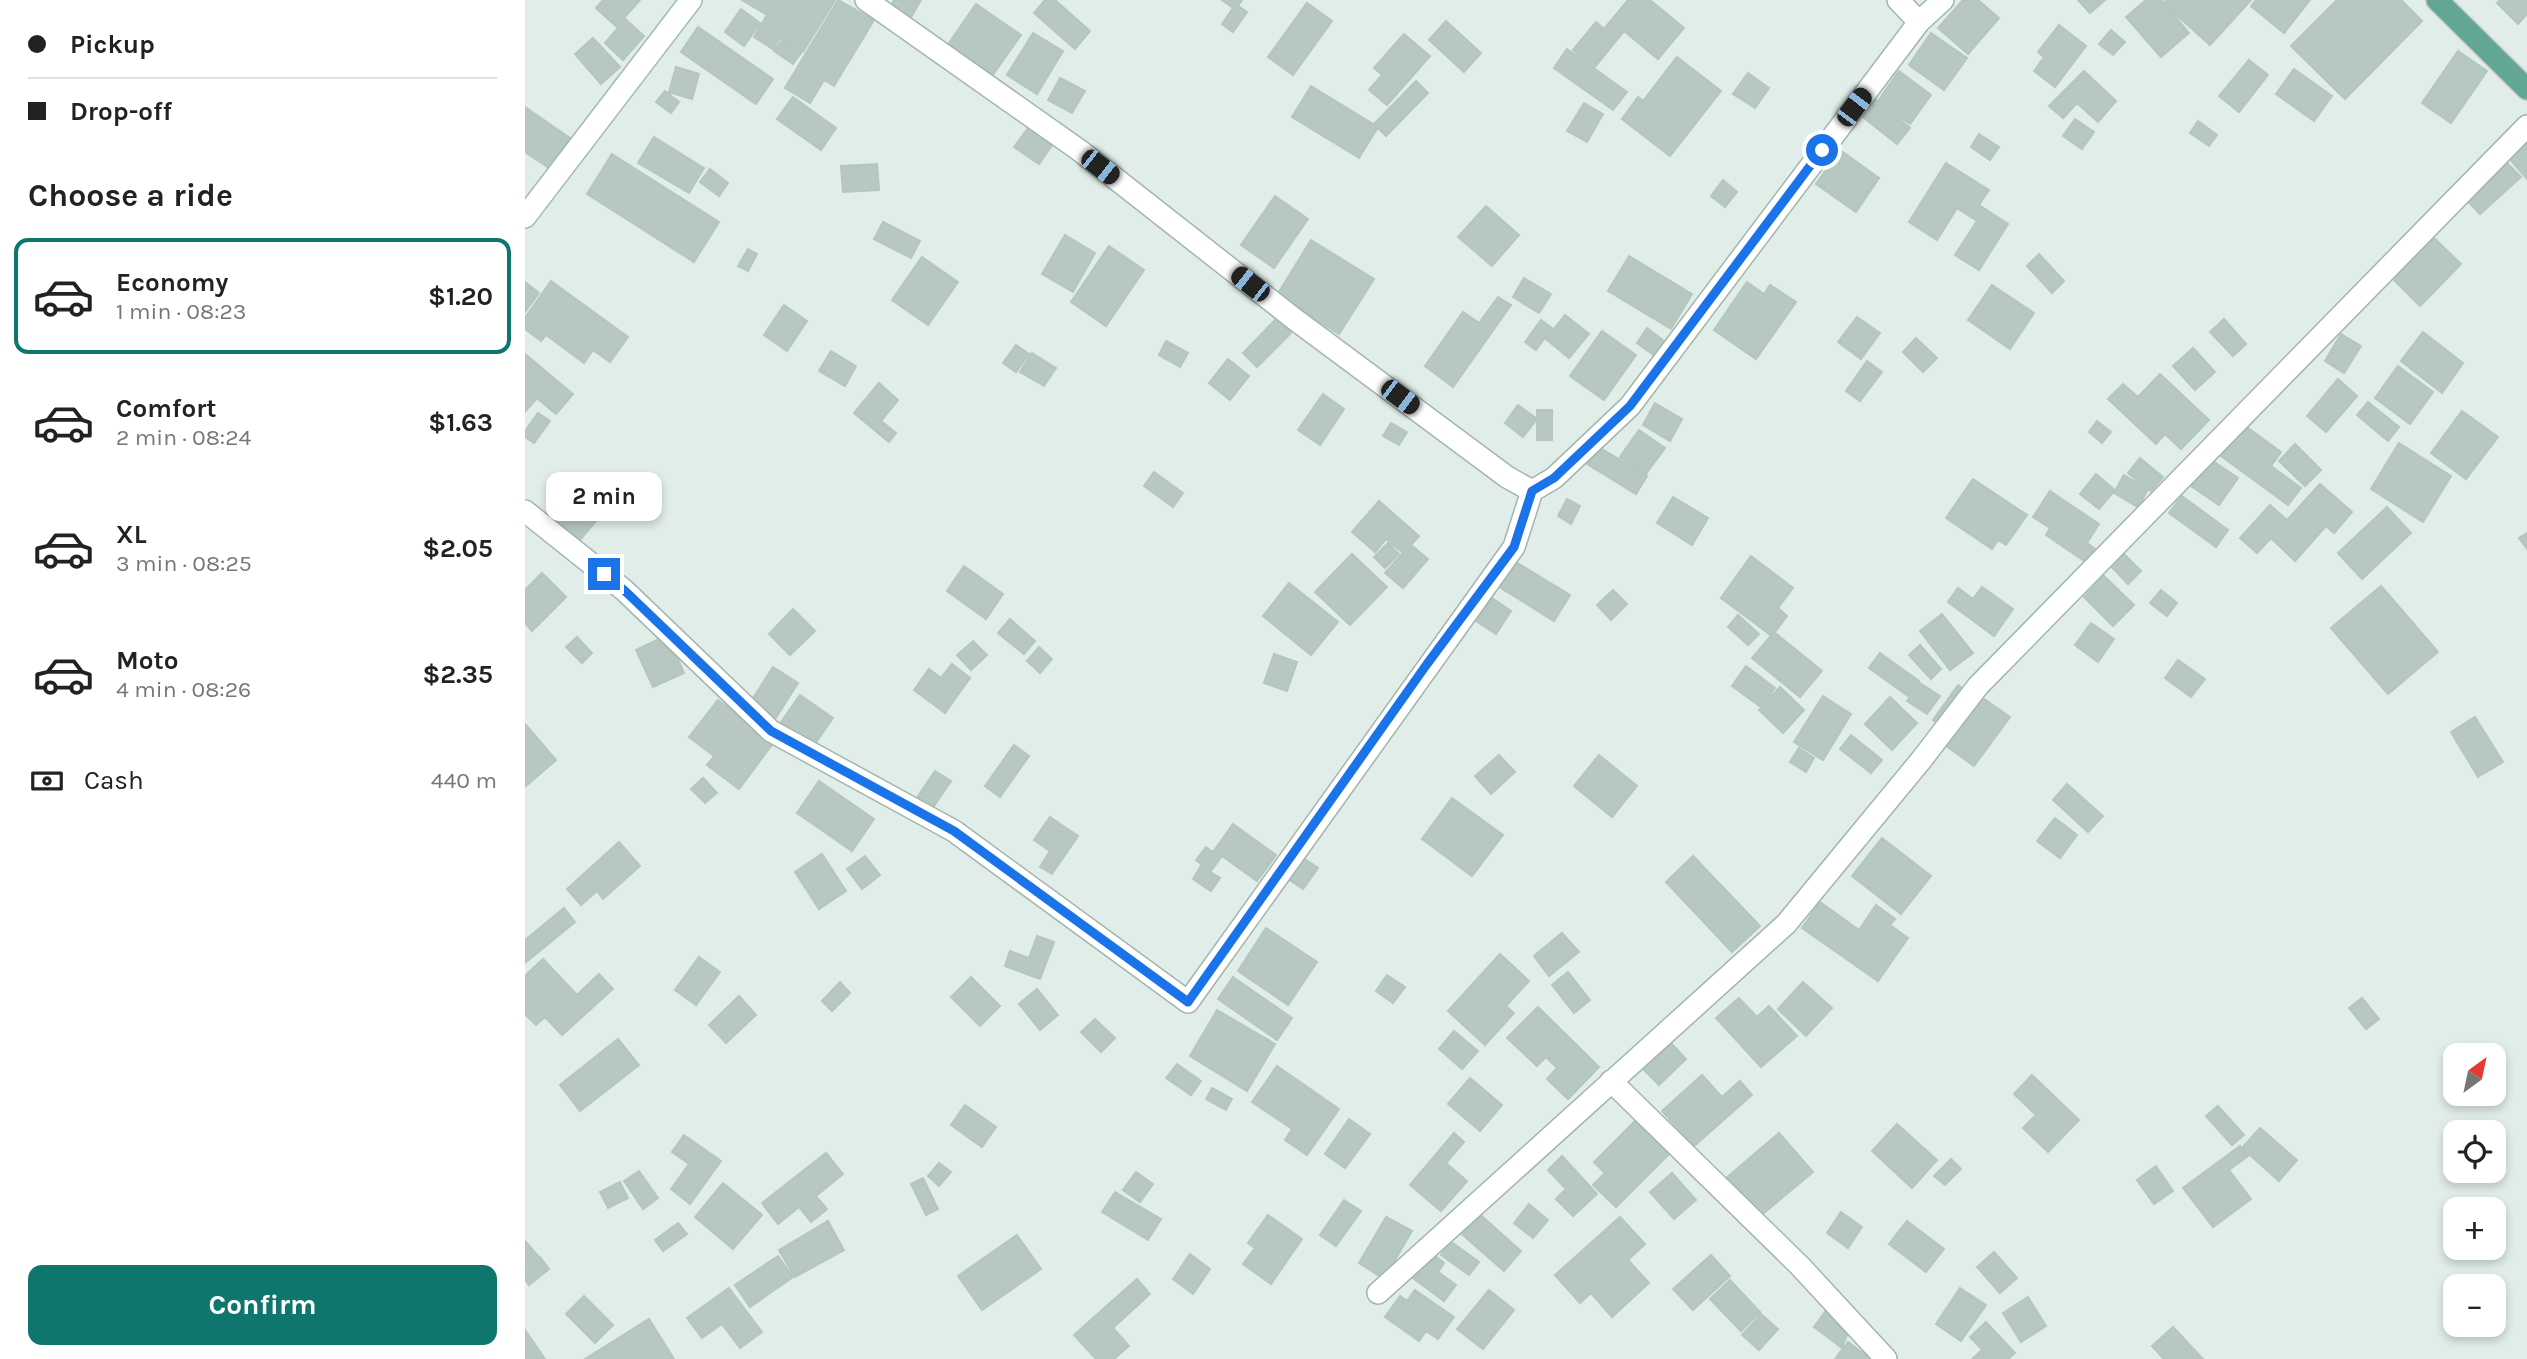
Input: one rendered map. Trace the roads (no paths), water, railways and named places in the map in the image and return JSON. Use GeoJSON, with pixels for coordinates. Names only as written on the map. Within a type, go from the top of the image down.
{"type":"FeatureCollection","features":[{"type":"Feature","properties":{"kind":"main road"},"geometry":{"type":"LineString","coordinates":[[2437,0],[2527,89]]}},
{"type":"Feature","properties":{"kind":"street"},"geometry":{"type":"LineString","coordinates":[[525,217],[691,0]]}},
{"type":"Feature","properties":{"kind":"street"},"geometry":{"type":"LineString","coordinates":[[866,0],[1079,150],[1293,318],[1507,477],[1532,491]]}},
{"type":"Feature","properties":{"kind":"street"},"geometry":{"type":"LineString","coordinates":[[1898,0],[1919,22]]}},
{"type":"Feature","properties":{"kind":"street"},"geometry":{"type":"LineString","coordinates":[[525,511],[624,590],[771,731],[954,831],[1188,1002],[1427,664],[1514,547],[1532,491],[1554,478],[1630,406],[1919,22],[1943,0]]}},
{"type":"Feature","properties":{"kind":"street"},"geometry":{"type":"LineString","coordinates":[[1378,1293],[1786,925],[1922,760],[1978,686],[2527,126]]}},
{"type":"Feature","properties":{"kind":"street"},"geometry":{"type":"LineString","coordinates":[[1611,1081],[1800,1266],[1886,1359]]}}]}
